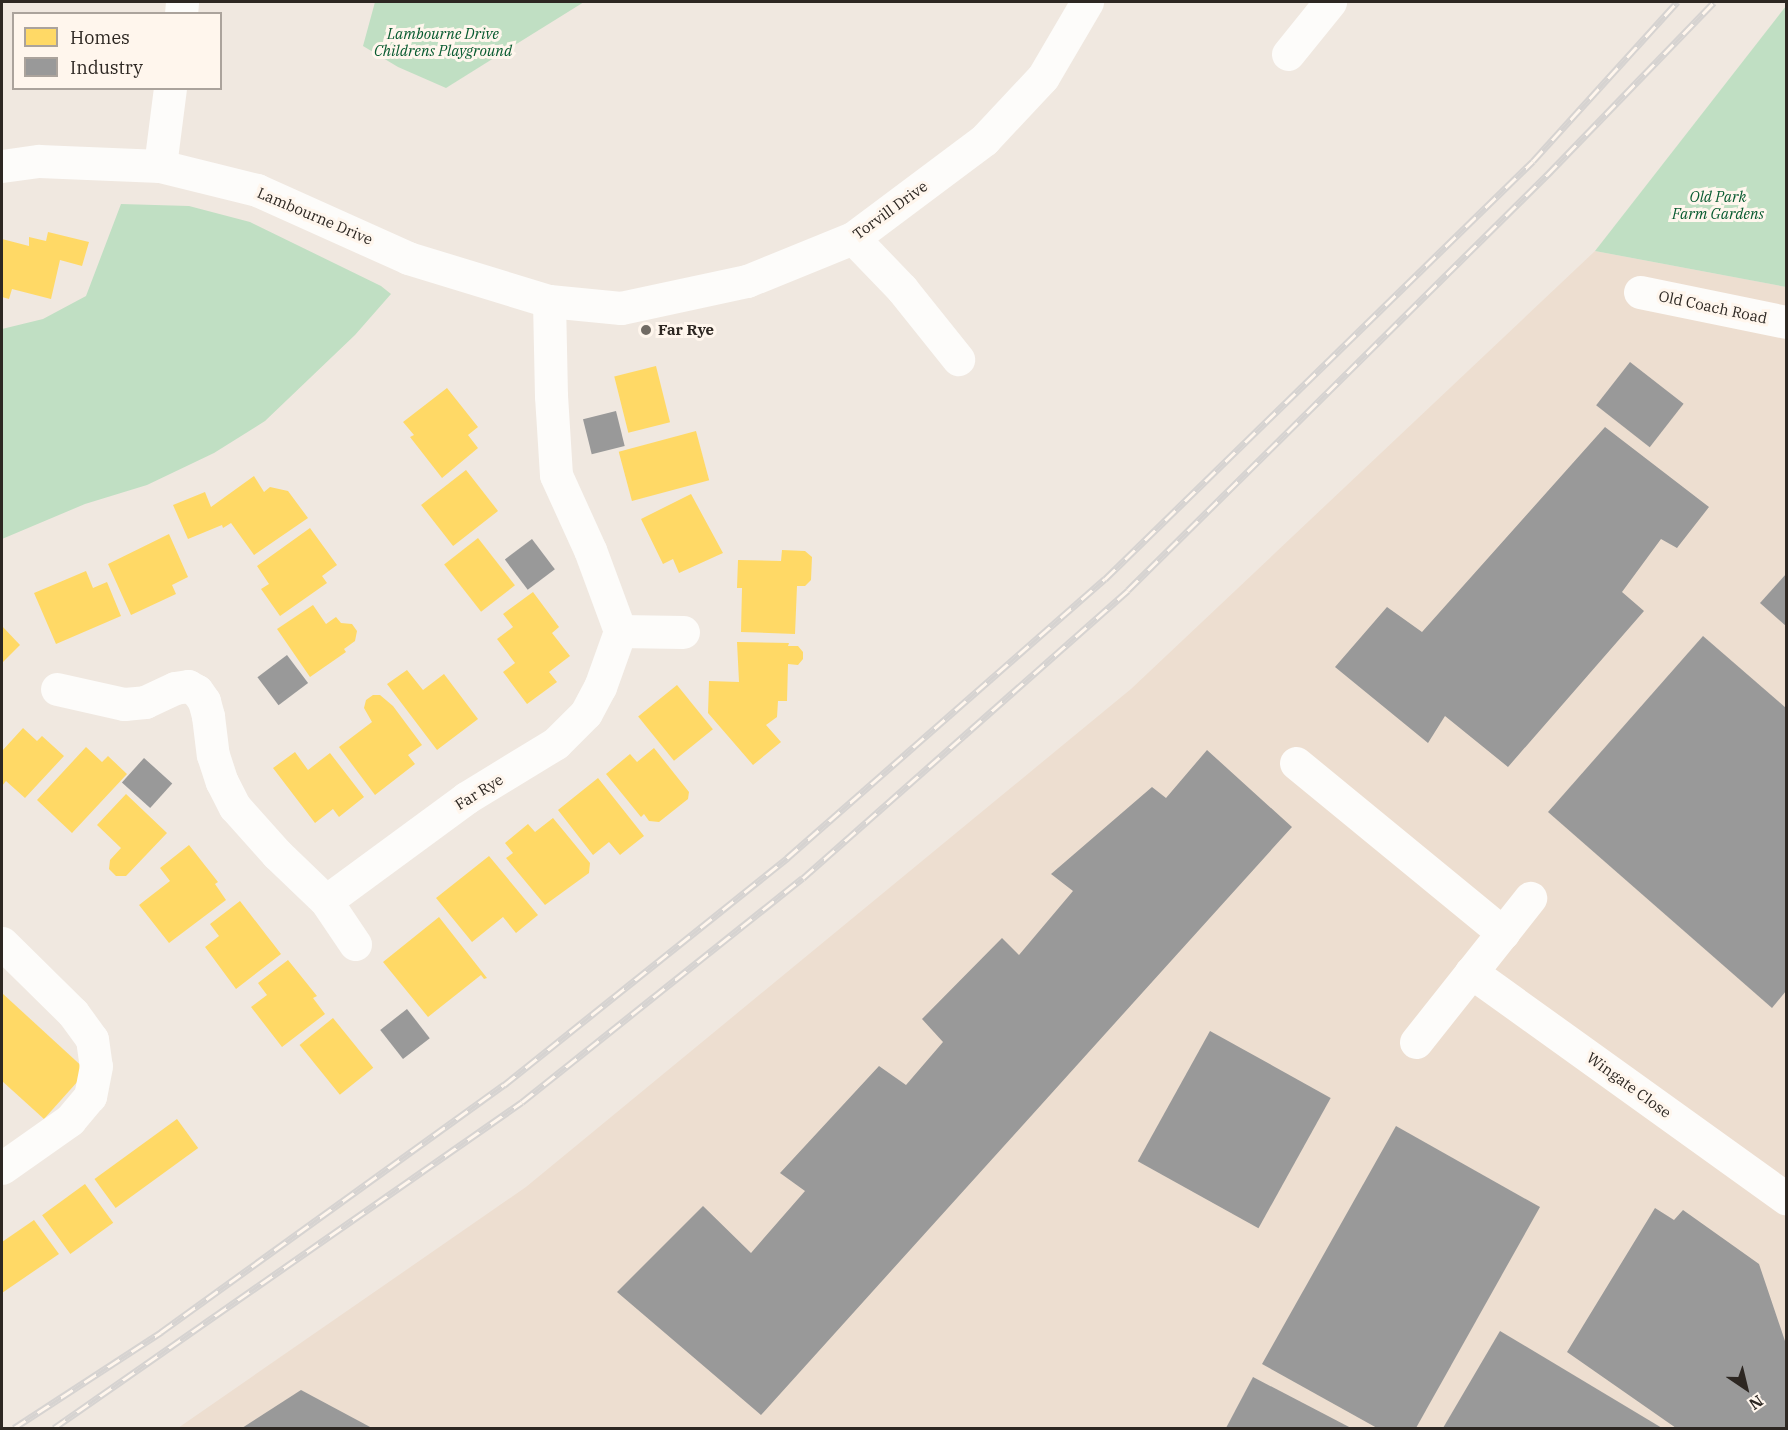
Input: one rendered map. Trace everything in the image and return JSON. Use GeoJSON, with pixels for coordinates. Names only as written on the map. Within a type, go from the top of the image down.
{"type":"FeatureCollection","features":[{"type":"Feature","properties":{"kind":"street","name":"Torvill Drive"},"geometry":{"type":"LineString","coordinates":[[549,301],[621,308],[747,281],[853,238],[984,140],[1043,77],[1087,2]]}},
{"type":"Feature","properties":{"kind":"street"},"geometry":{"type":"LineString","coordinates":[[1288,54],[1322,4]]}},
{"type":"Feature","properties":{"kind":"street"},"geometry":{"type":"LineString","coordinates":[[160,166],[170,90]]}},
{"type":"Feature","properties":{"kind":"street","name":"Lambourne Drive"},"geometry":{"type":"LineString","coordinates":[[2,166],[39,161],[160,166],[256,190],[408,258],[549,301]]}},
{"type":"Feature","properties":{"kind":"street"},"geometry":{"type":"LineString","coordinates":[[853,238],[902,290],[958,359]]}},
{"type":"Feature","properties":{"kind":"street","name":"Old Coach Road"},"geometry":{"type":"LineString","coordinates":[[1640,292],[1786,322]]}},
{"type":"Feature","properties":{"kind":"street"},"geometry":{"type":"LineString","coordinates":[[549,301],[551,396],[556,475],[591,550],[620,631],[683,632]]}},
{"type":"Feature","properties":{"kind":"street","name":"Far Rye"},"geometry":{"type":"LineString","coordinates":[[326,900],[466,798],[556,743],[586,713],[600,687],[620,631]]}},
{"type":"Feature","properties":{"kind":"street"},"geometry":{"type":"LineString","coordinates":[[57,689],[124,704],[145,702],[175,688],[188,686],[197,691],[204,701],[208,716],[213,755],[222,782],[235,807],[277,854],[326,900],[355,944]]}},
{"type":"Feature","properties":{"kind":"street"},"geometry":{"type":"LineString","coordinates":[[1296,763],[1503,933]]}},
{"type":"Feature","properties":{"kind":"street"},"geometry":{"type":"LineString","coordinates":[[1416,1042],[1530,898]]}},
{"type":"Feature","properties":{"kind":"street"},"geometry":{"type":"LineString","coordinates":[[2,943],[73,1013],[92,1039],[96,1066],[90,1096],[70,1120],[2,1168]]}},
{"type":"Feature","properties":{"kind":"street","name":"Wingate Close"},"geometry":{"type":"LineString","coordinates":[[1471,972],[1786,1198]]}},
{"type":"Feature","properties":{"kind":"shaded area"},"geometry":{"type":"Polygon","coordinates":[[[1595,251],[1786,287],[1786,1428],[178,1428],[526,1187],[1131,689],[1595,251]]]}},
{"type":"Feature","properties":{"kind":"green space","name":"Lambourne Drive Childrens Playground"},"geometry":{"type":"Polygon","coordinates":[[[375,2],[584,2],[446,88],[398,67],[363,46],[375,2]]]}},
{"type":"Feature","properties":{"kind":"green space","name":"Old Park Farm Gardens"},"geometry":{"type":"Polygon","coordinates":[[[1786,6],[1786,287],[1595,251],[1786,6]]]}},
{"type":"Feature","properties":{"kind":"green space"},"geometry":{"type":"Polygon","coordinates":[[[121,204],[189,206],[250,222],[381,286],[391,294],[355,335],[265,421],[214,453],[147,485],[85,504],[2,539],[2,329],[43,319],[86,296],[121,204]]]}},
{"type":"Feature","properties":{"kind":"building: Homes"},"geometry":{"type":"Polygon","coordinates":[[[48,232],[89,242],[82,266],[60,260],[51,299],[12,289],[9,299],[2,297],[2,239],[29,246],[29,237],[46,241],[48,232]]]}},
{"type":"Feature","properties":{"kind":"building: Homes"},"geometry":{"type":"Polygon","coordinates":[[[656,366],[670,422],[628,433],[614,376],[656,366]]]}},
{"type":"Feature","properties":{"kind":"building: Homes"},"geometry":{"type":"Polygon","coordinates":[[[447,388],[478,427],[468,435],[478,448],[442,478],[410,437],[414,435],[403,422],[447,388]]]}},
{"type":"Feature","properties":{"kind":"building: Homes"},"geometry":{"type":"Polygon","coordinates":[[[696,431],[709,480],[632,501],[619,452],[696,431]]]}},
{"type":"Feature","properties":{"kind":"building: Homes"},"geometry":{"type":"Polygon","coordinates":[[[466,470],[498,511],[453,546],[421,505],[466,470]]]}},
{"type":"Feature","properties":{"kind":"building: Homes"},"geometry":{"type":"Polygon","coordinates":[[[254,476],[264,492],[270,487],[288,491],[308,518],[254,555],[231,523],[223,528],[222,525],[188,539],[173,505],[205,492],[211,507],[254,476]]]}},
{"type":"Feature","properties":{"kind":"building: Homes"},"geometry":{"type":"Polygon","coordinates":[[[691,494],[723,553],[679,573],[673,559],[663,564],[641,519],[691,494]]]}},
{"type":"Feature","properties":{"kind":"building: Homes"},"geometry":{"type":"Polygon","coordinates":[[[310,528],[337,565],[322,576],[327,583],[280,616],[261,589],[269,584],[257,566],[310,528]]]}},
{"type":"Feature","properties":{"kind":"building: Homes"},"geometry":{"type":"Polygon","coordinates":[[[169,534],[188,577],[172,585],[176,594],[131,615],[108,564],[169,534]]]}},
{"type":"Feature","properties":{"kind":"building: Homes"},"geometry":{"type":"Polygon","coordinates":[[[478,538],[515,585],[481,612],[444,564],[478,538]]]}},
{"type":"Feature","properties":{"kind":"building: Homes"},"geometry":{"type":"Polygon","coordinates":[[[782,550],[805,551],[812,557],[811,580],[805,586],[797,586],[795,634],[741,632],[742,588],[737,588],[738,560],[781,561],[782,550]]]}},
{"type":"Feature","properties":{"kind":"building: Homes"},"geometry":{"type":"Polygon","coordinates":[[[86,571],[93,588],[107,582],[121,616],[56,644],[34,593],[86,571]]]}},
{"type":"Feature","properties":{"kind":"building: Homes"},"geometry":{"type":"Polygon","coordinates":[[[533,592],[559,627],[552,633],[570,656],[549,672],[557,682],[527,704],[503,672],[515,663],[497,639],[513,627],[503,614],[533,592]]]}},
{"type":"Feature","properties":{"kind":"building: Homes"},"geometry":{"type":"Polygon","coordinates":[[[313,605],[326,624],[336,617],[341,623],[352,624],[357,631],[355,641],[344,649],[346,652],[310,677],[277,629],[313,605]]]}},
{"type":"Feature","properties":{"kind":"building: Homes"},"geometry":{"type":"Polygon","coordinates":[[[2,626],[20,645],[2,663],[2,626]]]}},
{"type":"Feature","properties":{"kind":"building: Homes"},"geometry":{"type":"Polygon","coordinates":[[[737,642],[789,643],[788,646],[798,646],[803,652],[803,659],[798,665],[788,664],[787,701],[778,701],[777,717],[766,725],[781,742],[753,765],[708,713],[709,681],[739,682],[737,642]]]}},
{"type":"Feature","properties":{"kind":"building: Homes"},"geometry":{"type":"Polygon","coordinates":[[[407,670],[423,690],[444,674],[478,719],[437,750],[387,684],[407,670]]]}},
{"type":"Feature","properties":{"kind":"building: Homes"},"geometry":{"type":"Polygon","coordinates":[[[677,685],[713,729],[674,761],[638,716],[677,685]]]}},
{"type":"Feature","properties":{"kind":"building: Homes"},"geometry":{"type":"Polygon","coordinates":[[[373,695],[380,695],[393,706],[422,745],[408,755],[415,764],[375,795],[339,747],[372,722],[364,708],[366,700],[373,695]]]}},
{"type":"Feature","properties":{"kind":"building: Homes"},"geometry":{"type":"Polygon","coordinates":[[[23,728],[37,741],[42,736],[64,756],[25,798],[6,781],[2,786],[2,751],[23,728]]]}},
{"type":"Feature","properties":{"kind":"building: Homes"},"geometry":{"type":"Polygon","coordinates":[[[86,747],[102,762],[108,756],[127,774],[72,833],[37,800],[86,747]]]}},
{"type":"Feature","properties":{"kind":"building: Homes"},"geometry":{"type":"Polygon","coordinates":[[[654,748],[689,792],[688,799],[659,822],[649,821],[644,814],[641,817],[606,774],[630,754],[637,762],[654,748]]]}},
{"type":"Feature","properties":{"kind":"building: Homes"},"geometry":{"type":"Polygon","coordinates":[[[295,752],[308,770],[330,753],[364,797],[339,817],[333,809],[315,823],[273,768],[295,752]]]}},
{"type":"Feature","properties":{"kind":"building: Homes"},"geometry":{"type":"Polygon","coordinates":[[[598,778],[644,836],[620,855],[609,842],[593,855],[558,810],[598,778]]]}},
{"type":"Feature","properties":{"kind":"building: Homes"},"geometry":{"type":"Polygon","coordinates":[[[126,794],[167,833],[126,876],[116,876],[109,869],[110,860],[121,848],[97,825],[126,794]]]}},
{"type":"Feature","properties":{"kind":"building: Homes"},"geometry":{"type":"Polygon","coordinates":[[[553,818],[590,863],[589,873],[545,905],[506,858],[513,853],[505,843],[528,824],[535,832],[553,818]]]}},
{"type":"Feature","properties":{"kind":"building: Homes"},"geometry":{"type":"Polygon","coordinates":[[[189,845],[218,882],[215,884],[226,900],[169,943],[139,905],[170,881],[160,868],[189,845]]]}},
{"type":"Feature","properties":{"kind":"building: Homes"},"geometry":{"type":"Polygon","coordinates":[[[489,856],[538,915],[516,933],[503,917],[472,942],[436,898],[489,856]]]}},
{"type":"Feature","properties":{"kind":"building: Homes"},"geometry":{"type":"Polygon","coordinates":[[[240,901],[281,954],[236,989],[205,947],[219,936],[210,924],[240,901]]]}},
{"type":"Feature","properties":{"kind":"building: Homes"},"geometry":{"type":"Polygon","coordinates":[[[439,917],[487,978],[484,979],[481,975],[428,1017],[383,962],[439,917]]]}},
{"type":"Feature","properties":{"kind":"building: Homes"},"geometry":{"type":"Polygon","coordinates":[[[288,960],[317,996],[313,998],[325,1014],[282,1047],[251,1007],[267,995],[258,983],[288,960]]]}},
{"type":"Feature","properties":{"kind":"building: Homes"},"geometry":{"type":"Polygon","coordinates":[[[2,993],[87,1071],[44,1119],[2,1081],[2,993]]]}},
{"type":"Feature","properties":{"kind":"building: Homes"},"geometry":{"type":"Polygon","coordinates":[[[333,1018],[373,1068],[340,1095],[300,1045],[333,1018]]]}},
{"type":"Feature","properties":{"kind":"building: Homes"},"geometry":{"type":"Polygon","coordinates":[[[177,1119],[198,1148],[116,1208],[94,1179],[177,1119]]]}},
{"type":"Feature","properties":{"kind":"building: Homes"},"geometry":{"type":"Polygon","coordinates":[[[85,1184],[113,1223],[70,1254],[42,1215],[85,1184]]]}},
{"type":"Feature","properties":{"kind":"building: Homes"},"geometry":{"type":"Polygon","coordinates":[[[34,1220],[59,1254],[2,1293],[2,1242],[34,1220]]]}},
{"type":"Feature","properties":{"kind":"building: Industry"},"geometry":{"type":"Polygon","coordinates":[[[1630,362],[1684,404],[1650,447],[1596,405],[1630,362]]]}},
{"type":"Feature","properties":{"kind":"building: Industry"},"geometry":{"type":"Polygon","coordinates":[[[616,411],[625,446],[592,454],[583,419],[616,411]]]}},
{"type":"Feature","properties":{"kind":"building: Industry"},"geometry":{"type":"Polygon","coordinates":[[[1605,427],[1709,507],[1677,548],[1661,539],[1622,592],[1644,611],[1508,767],[1445,716],[1428,743],[1335,667],[1387,607],[1422,632],[1605,427]]]}},
{"type":"Feature","properties":{"kind":"building: Industry"},"geometry":{"type":"Polygon","coordinates":[[[532,539],[555,569],[528,590],[505,559],[532,539]]]}},
{"type":"Feature","properties":{"kind":"building: Industry"},"geometry":{"type":"Polygon","coordinates":[[[1786,574],[1786,626],[1760,603],[1786,574]]]}},
{"type":"Feature","properties":{"kind":"building: Industry"},"geometry":{"type":"Polygon","coordinates":[[[1703,636],[1786,708],[1786,991],[1772,1008],[1548,812],[1703,636]]]}},
{"type":"Feature","properties":{"kind":"building: Industry"},"geometry":{"type":"Polygon","coordinates":[[[287,655],[308,683],[279,705],[257,677],[287,655]]]}},
{"type":"Feature","properties":{"kind":"building: Industry"},"geometry":{"type":"Polygon","coordinates":[[[1207,750],[1292,827],[761,1415],[617,1292],[703,1206],[751,1253],[805,1191],[780,1173],[879,1066],[906,1085],[943,1042],[922,1019],[1002,938],[1019,955],[1073,891],[1051,874],[1152,787],[1166,798],[1207,750]]]}},
{"type":"Feature","properties":{"kind":"building: Industry"},"geometry":{"type":"Polygon","coordinates":[[[144,758],[172,783],[150,808],[122,783],[144,758]]]}},
{"type":"Feature","properties":{"kind":"building: Industry"},"geometry":{"type":"Polygon","coordinates":[[[407,1009],[430,1038],[403,1059],[380,1030],[407,1009]]]}},
{"type":"Feature","properties":{"kind":"building: Industry"},"geometry":{"type":"Polygon","coordinates":[[[1210,1031],[1331,1098],[1258,1228],[1138,1161],[1210,1031]]]}},
{"type":"Feature","properties":{"kind":"building: Industry"},"geometry":{"type":"Polygon","coordinates":[[[1396,1126],[1540,1207],[1416,1428],[1377,1428],[1262,1364],[1396,1126]]]}},
{"type":"Feature","properties":{"kind":"building: Industry"},"geometry":{"type":"Polygon","coordinates":[[[1655,1208],[1674,1220],[1683,1210],[1759,1264],[1786,1344],[1786,1428],[1676,1428],[1567,1352],[1655,1208]]]}},
{"type":"Feature","properties":{"kind":"building: Industry"},"geometry":{"type":"Polygon","coordinates":[[[1500,1331],[1662,1428],[1443,1428],[1500,1331]]]}},
{"type":"Feature","properties":{"kind":"building: Industry"},"geometry":{"type":"Polygon","coordinates":[[[1253,1377],[1351,1428],[1226,1428],[1253,1377]]]}},
{"type":"Feature","properties":{"kind":"building: Industry"},"geometry":{"type":"Polygon","coordinates":[[[301,1390],[372,1428],[242,1428],[301,1390]]]}},
{"type":"Feature","properties":{"kind":"railway"},"geometry":{"type":"LineString","coordinates":[[14,1428],[161,1332],[504,1085],[787,858],[1105,579],[1533,161],[1677,2]]}},
{"type":"Feature","properties":{"kind":"railway"},"geometry":{"type":"LineString","coordinates":[[54,1428],[522,1102],[803,878],[1128,590],[1547,175],[1714,2]]}},
{"type":"Feature","properties":{"kind":"place","name":"Far Rye"},"geometry":{"type":"Point","coordinates":[646,330]}}]}
